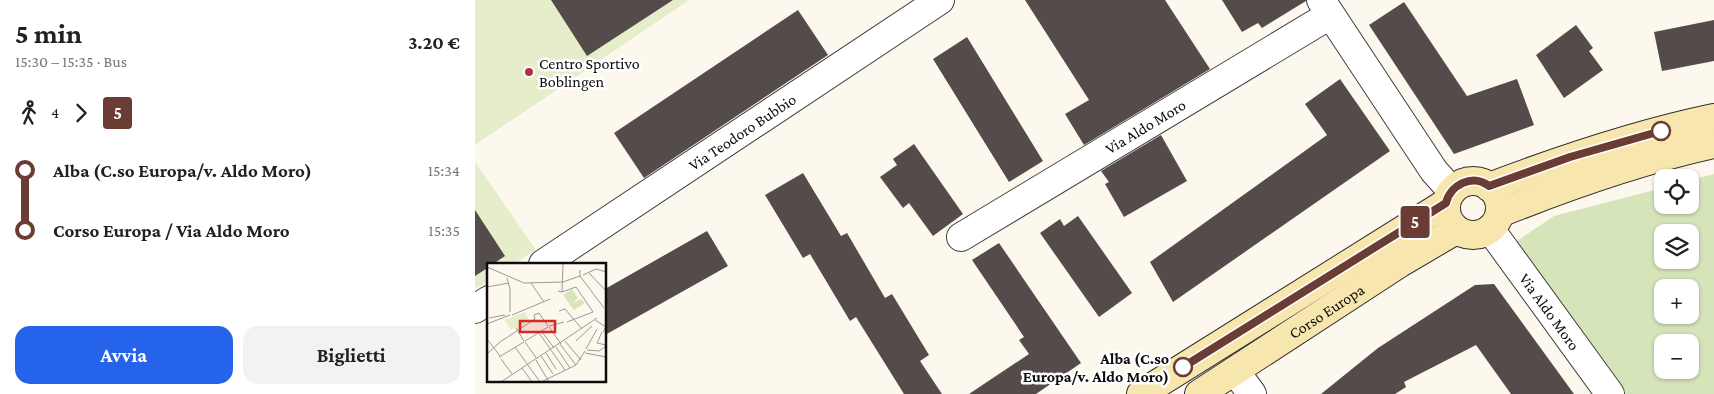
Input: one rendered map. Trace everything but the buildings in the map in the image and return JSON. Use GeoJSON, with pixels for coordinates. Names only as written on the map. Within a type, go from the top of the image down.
{"type":"FeatureCollection","features":[{"type":"Feature","properties":{"kind":"main road","name":"Corso Europa"},"geometry":{"type":"LineString","coordinates":[[1141,394],[1449,197],[1467,182],[1476,181],[1489,186],[1570,157],[1679,125],[1714,118]]}},
{"type":"Feature","properties":{"kind":"main road"},"geometry":{"type":"LineString","coordinates":[[1449,197],[1447,216],[1456,230],[1473,236],[1481,235],[1495,221],[1579,182],[1687,150],[1714,144]]}},
{"type":"Feature","properties":{"kind":"main road"},"geometry":{"type":"LineString","coordinates":[[1489,186],[1499,198],[1495,221]]}},
{"type":"Feature","properties":{"kind":"main road","name":"Corso Europa"},"geometry":{"type":"LineString","coordinates":[[1199,394],[1400,263],[1456,230]]}},
{"type":"Feature","properties":{"kind":"street","name":"Via Teodoro Bubbio"},"geometry":{"type":"LineString","coordinates":[[545,263],[940,0]]}},
{"type":"Feature","properties":{"kind":"street","name":"Via Aldo Moro"},"geometry":{"type":"LineString","coordinates":[[961,237],[1325,7],[1434,171],[1449,197]]}},
{"type":"Feature","properties":{"kind":"street","name":"Via Aldo Moro"},"geometry":{"type":"LineString","coordinates":[[1495,221],[1610,394]]}},
{"type":"Feature","properties":{"kind":"street"},"geometry":{"type":"LineString","coordinates":[[475,309],[487,301]]}},
{"type":"Feature","properties":{"kind":"street"},"geometry":{"type":"LineString","coordinates":[[1235,371],[1252,394]]}},
{"type":"Feature","properties":{"kind":"green space","name":"Centro Sportivo Boblingen"},"geometry":{"type":"Polygon","coordinates":[[[475,0],[689,0],[475,145],[475,0]]]}},
{"type":"Feature","properties":{"kind":"green space"},"geometry":{"type":"Polygon","coordinates":[[[475,162],[536,250],[516,263],[487,263],[487,281],[475,289],[475,162]]]}},
{"type":"Feature","properties":{"kind":"green space"},"geometry":{"type":"Polygon","coordinates":[[[1714,174],[1714,394],[1621,394],[1517,241],[1554,216],[1654,190],[1654,214],[1699,214],[1699,178],[1714,174]]]}},
{"type":"Feature","properties":{"kind":"bus line","name":"5"},"geometry":{"type":"LineString","coordinates":[[1183,367],[1446,203],[1452,191],[1458,186],[1476,181],[1489,186],[1570,157],[1661,131]]}},
{"type":"Feature","properties":{"kind":"place","name":"Centro Sportivo Boblingen"},"geometry":{"type":"Point","coordinates":[529,72]}},
{"type":"Feature","properties":{"kind":"place","name":"Alba (C.so Europa/v. Aldo Moro)"},"geometry":{"type":"Point","coordinates":[1183,367]}}]}
